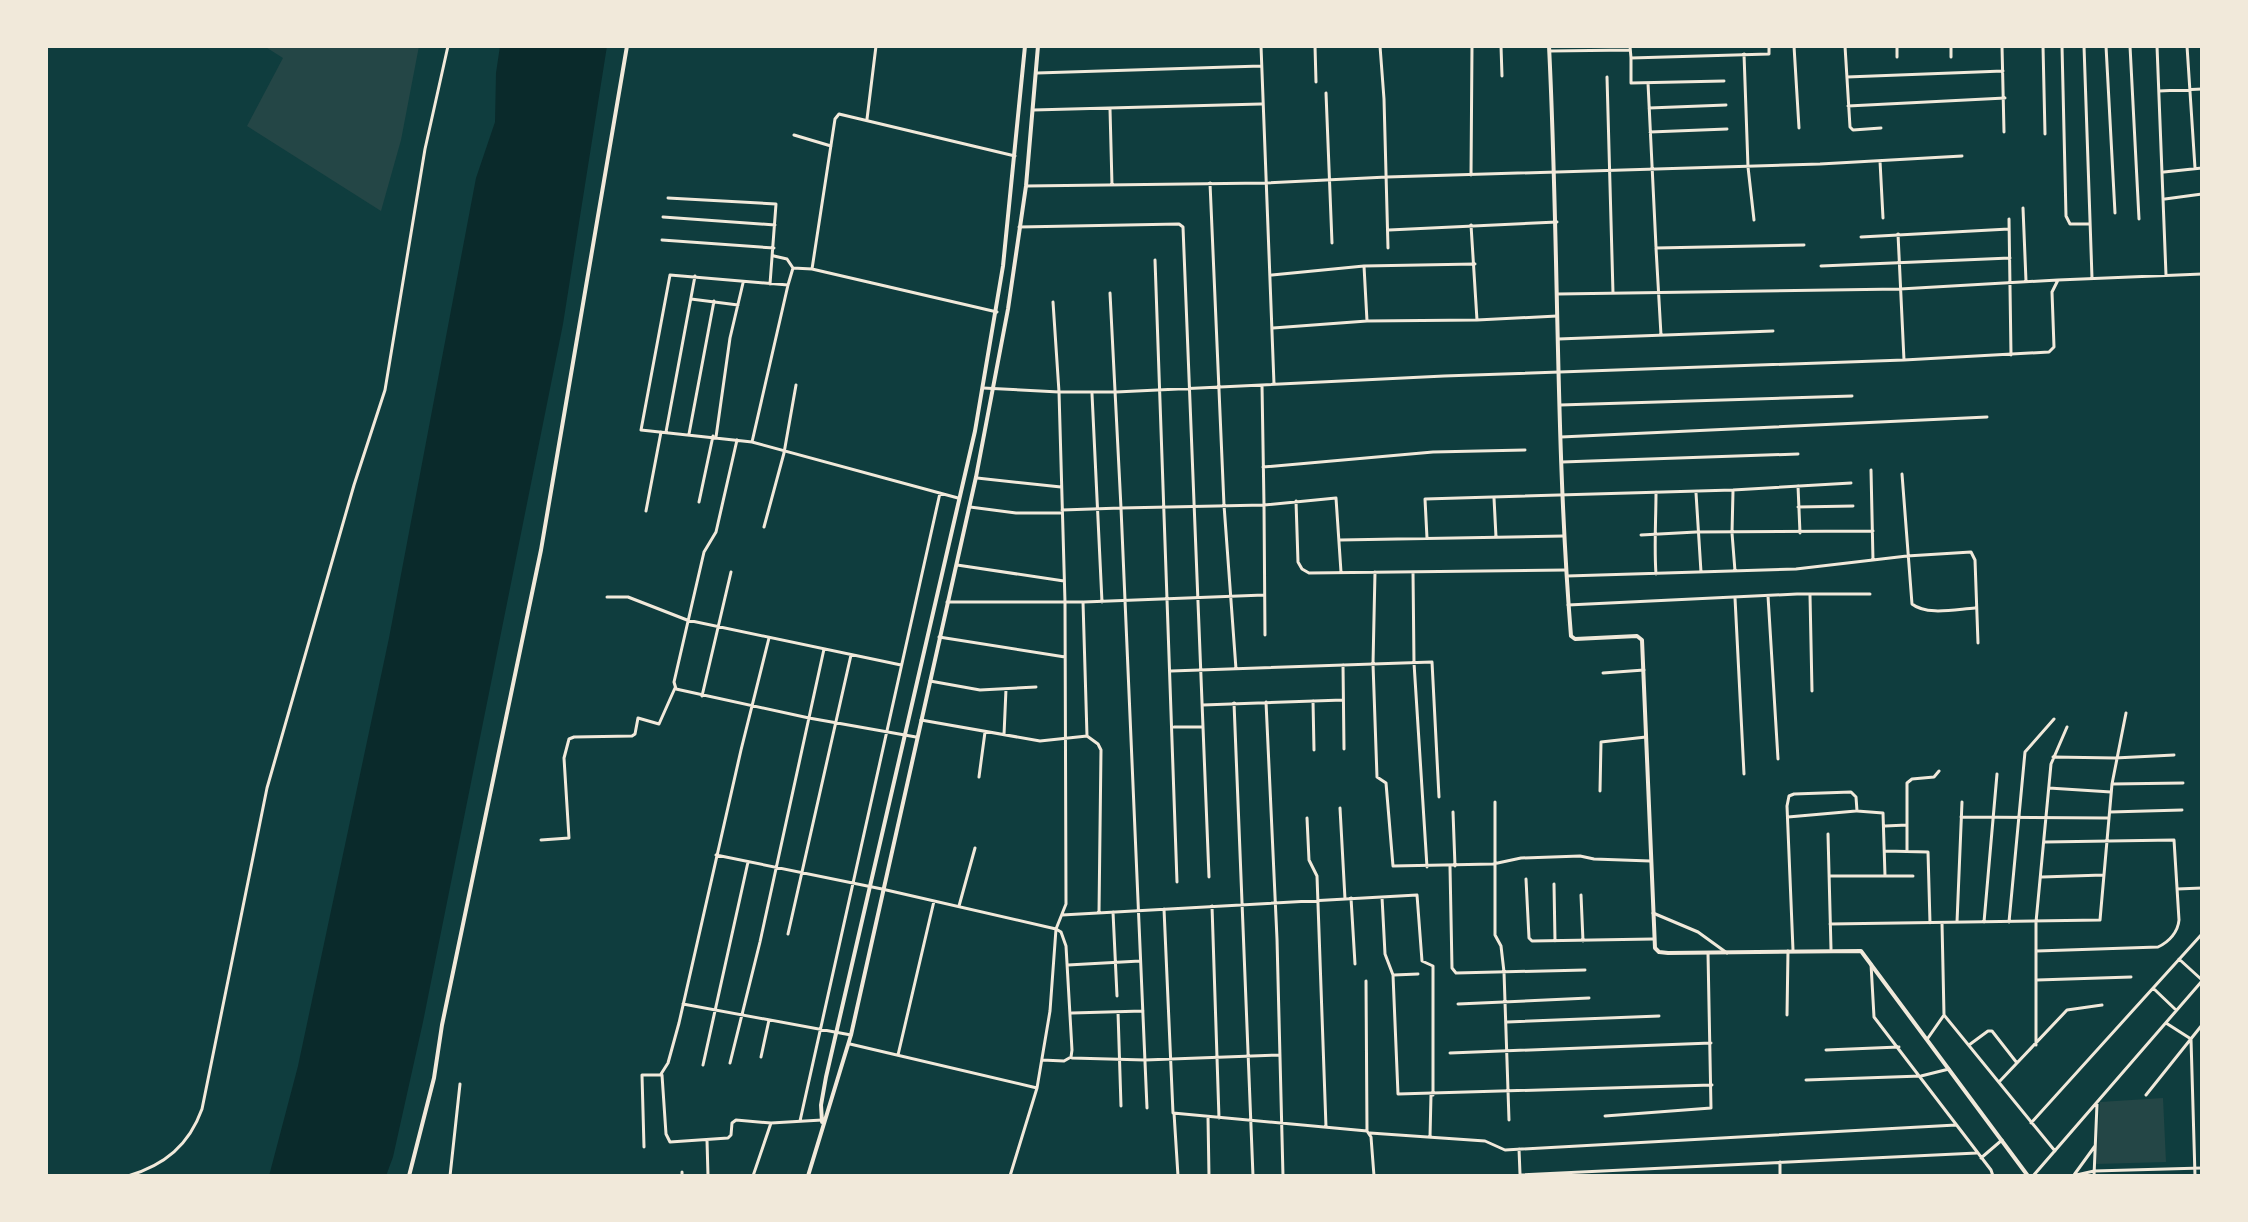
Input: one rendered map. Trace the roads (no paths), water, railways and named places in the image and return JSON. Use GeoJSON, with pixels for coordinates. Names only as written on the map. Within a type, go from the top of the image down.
{"type":"FeatureCollection","features":[{"type":"Feature","properties":{"kind":"street"},"geometry":{"type":"LineString","coordinates":[[128,1176],[155,1166],[178,1150],[193,1131],[202,1109],[267,788],[354,485],[385,390],[425,149],[448,46]]}},
{"type":"Feature","properties":{"kind":"street"},"geometry":{"type":"LineString","coordinates":[[409,1176],[434,1078],[442,1025],[541,550],[627,46]]}},
{"type":"Feature","properties":{"kind":"street"},"geometry":{"type":"LineString","coordinates":[[867,119],[876,46]]}},
{"type":"Feature","properties":{"kind":"street"},"geometry":{"type":"LineString","coordinates":[[822,1122],[821,1105],[836,1032],[983,388],[997,312],[1025,46]]}},
{"type":"Feature","properties":{"kind":"street"},"geometry":{"type":"LineString","coordinates":[[808,1176],[851,1035],[976,477],[1008,309],[1026,186],[1038,46]]}},
{"type":"Feature","properties":{"kind":"street"},"geometry":{"type":"LineString","coordinates":[[1261,46],[1274,384]]}},
{"type":"Feature","properties":{"kind":"street"},"geometry":{"type":"LineString","coordinates":[[1315,46],[1316,82]]}},
{"type":"Feature","properties":{"kind":"street"},"geometry":{"type":"LineString","coordinates":[[1380,46],[1388,248]]}},
{"type":"Feature","properties":{"kind":"street"},"geometry":{"type":"LineString","coordinates":[[1471,175],[1472,46]]}},
{"type":"Feature","properties":{"kind":"street"},"geometry":{"type":"LineString","coordinates":[[1501,46],[1502,76]]}},
{"type":"Feature","properties":{"kind":"street"},"geometry":{"type":"LineString","coordinates":[[1631,58],[1769,54],[1769,46]]}},
{"type":"Feature","properties":{"kind":"street"},"geometry":{"type":"LineString","coordinates":[[1794,46],[1799,128]]}},
{"type":"Feature","properties":{"kind":"street"},"geometry":{"type":"LineString","coordinates":[[1845,46],[1849,122],[1853,130],[1881,128]]}},
{"type":"Feature","properties":{"kind":"street"},"geometry":{"type":"LineString","coordinates":[[1897,46],[1897,57]]}},
{"type":"Feature","properties":{"kind":"street"},"geometry":{"type":"LineString","coordinates":[[1951,46],[1951,57]]}},
{"type":"Feature","properties":{"kind":"street"},"geometry":{"type":"LineString","coordinates":[[2002,46],[2004,132]]}},
{"type":"Feature","properties":{"kind":"street"},"geometry":{"type":"LineString","coordinates":[[2043,46],[2045,134]]}},
{"type":"Feature","properties":{"kind":"street"},"geometry":{"type":"LineString","coordinates":[[2062,46],[2066,216],[2070,224],[2090,224]]}},
{"type":"Feature","properties":{"kind":"street"},"geometry":{"type":"LineString","coordinates":[[2084,46],[2092,278]]}},
{"type":"Feature","properties":{"kind":"street"},"geometry":{"type":"LineString","coordinates":[[2106,46],[2115,213]]}},
{"type":"Feature","properties":{"kind":"street"},"geometry":{"type":"LineString","coordinates":[[2130,46],[2139,219]]}},
{"type":"Feature","properties":{"kind":"street"},"geometry":{"type":"LineString","coordinates":[[2157,46],[2166,275]]}},
{"type":"Feature","properties":{"kind":"street"},"geometry":{"type":"LineString","coordinates":[[2187,46],[2195,168]]}},
{"type":"Feature","properties":{"kind":"street"},"geometry":{"type":"LineString","coordinates":[[1724,81],[1630,81],[1630,48],[1549,49],[1556,174],[1561,437],[1571,636],[1575,639],[1640,637],[1643,642],[1655,948],[1659,952],[1708,953],[1861,951],[2030,1176],[2202,981],[2179,959]]}},
{"type":"Feature","properties":{"kind":"street"},"geometry":{"type":"LineString","coordinates":[[1744,54],[1748,167],[1754,220]]}},
{"type":"Feature","properties":{"kind":"street"},"geometry":{"type":"LineString","coordinates":[[1036,73],[1261,66]]}},
{"type":"Feature","properties":{"kind":"street"},"geometry":{"type":"LineString","coordinates":[[1847,77],[2003,71]]}},
{"type":"Feature","properties":{"kind":"street"},"geometry":{"type":"LineString","coordinates":[[1607,77],[1613,293]]}},
{"type":"Feature","properties":{"kind":"street"},"geometry":{"type":"LineString","coordinates":[[1648,83],[1661,335]]}},
{"type":"Feature","properties":{"kind":"street"},"geometry":{"type":"LineString","coordinates":[[2159,91],[2202,89]]}},
{"type":"Feature","properties":{"kind":"street"},"geometry":{"type":"LineString","coordinates":[[1326,93],[1332,243]]}},
{"type":"Feature","properties":{"kind":"street"},"geometry":{"type":"LineString","coordinates":[[1848,106],[2005,98]]}},
{"type":"Feature","properties":{"kind":"street"},"geometry":{"type":"LineString","coordinates":[[1032,110],[1261,104]]}},
{"type":"Feature","properties":{"kind":"street"},"geometry":{"type":"LineString","coordinates":[[1649,108],[1726,105]]}},
{"type":"Feature","properties":{"kind":"street"},"geometry":{"type":"LineString","coordinates":[[1110,108],[1112,185]]}},
{"type":"Feature","properties":{"kind":"street"},"geometry":{"type":"LineString","coordinates":[[812,269],[839,114],[1015,156]]}},
{"type":"Feature","properties":{"kind":"street"},"geometry":{"type":"LineString","coordinates":[[1650,132],[1727,129]]}},
{"type":"Feature","properties":{"kind":"street"},"geometry":{"type":"LineString","coordinates":[[794,135],[831,146]]}},
{"type":"Feature","properties":{"kind":"street"},"geometry":{"type":"LineString","coordinates":[[1026,186],[1265,183],[1556,174],[1962,156]]}},
{"type":"Feature","properties":{"kind":"street"},"geometry":{"type":"LineString","coordinates":[[1880,160],[1883,218]]}},
{"type":"Feature","properties":{"kind":"street"},"geometry":{"type":"LineString","coordinates":[[2164,172],[2202,168]]}},
{"type":"Feature","properties":{"kind":"street"},"geometry":{"type":"LineString","coordinates":[[1210,183],[1224,505],[1236,669]]}},
{"type":"Feature","properties":{"kind":"street"},"geometry":{"type":"LineString","coordinates":[[2165,199],[2202,194]]}},
{"type":"Feature","properties":{"kind":"street"},"geometry":{"type":"LineString","coordinates":[[668,198],[777,206],[770,284]]}},
{"type":"Feature","properties":{"kind":"street"},"geometry":{"type":"LineString","coordinates":[[2023,208],[2026,281]]}},
{"type":"Feature","properties":{"kind":"street"},"geometry":{"type":"LineString","coordinates":[[663,217],[775,225]]}},
{"type":"Feature","properties":{"kind":"street"},"geometry":{"type":"LineString","coordinates":[[2009,219],[2011,355]]}},
{"type":"Feature","properties":{"kind":"street"},"geometry":{"type":"LineString","coordinates":[[1387,230],[1557,222]]}},
{"type":"Feature","properties":{"kind":"street"},"geometry":{"type":"LineString","coordinates":[[1471,225],[1477,320]]}},
{"type":"Feature","properties":{"kind":"street"},"geometry":{"type":"LineString","coordinates":[[1019,227],[1182,226],[1209,877]]}},
{"type":"Feature","properties":{"kind":"street"},"geometry":{"type":"LineString","coordinates":[[1861,237],[2009,229]]}},
{"type":"Feature","properties":{"kind":"street"},"geometry":{"type":"LineString","coordinates":[[1898,234],[1904,360]]}},
{"type":"Feature","properties":{"kind":"street"},"geometry":{"type":"LineString","coordinates":[[662,240],[774,248]]}},
{"type":"Feature","properties":{"kind":"street"},"geometry":{"type":"LineString","coordinates":[[1656,248],[1804,245]]}},
{"type":"Feature","properties":{"kind":"street"},"geometry":{"type":"LineString","coordinates":[[774,256],[787,259],[793,268]]}},
{"type":"Feature","properties":{"kind":"street"},"geometry":{"type":"LineString","coordinates":[[1821,266],[2010,258]]}},
{"type":"Feature","properties":{"kind":"street"},"geometry":{"type":"LineString","coordinates":[[1155,260],[1177,882]]}},
{"type":"Feature","properties":{"kind":"street"},"geometry":{"type":"LineString","coordinates":[[1271,275],[1364,266],[1475,264]]}},
{"type":"Feature","properties":{"kind":"street"},"geometry":{"type":"LineString","coordinates":[[1364,266],[1367,321]]}},
{"type":"Feature","properties":{"kind":"street"},"geometry":{"type":"LineString","coordinates":[[793,268],[812,269],[997,312]]}},
{"type":"Feature","properties":{"kind":"street"},"geometry":{"type":"LineString","coordinates":[[752,442],[793,268]]}},
{"type":"Feature","properties":{"kind":"street"},"geometry":{"type":"LineString","coordinates":[[1558,294],[1900,289],[2202,274]]}},
{"type":"Feature","properties":{"kind":"street"},"geometry":{"type":"LineString","coordinates":[[788,285],[669,276],[641,430],[752,442],[959,499]]}},
{"type":"Feature","properties":{"kind":"street"},"geometry":{"type":"LineString","coordinates":[[646,511],[695,276]]}},
{"type":"Feature","properties":{"kind":"street"},"geometry":{"type":"LineString","coordinates":[[983,388],[1059,392],[1190,390],[1444,376],[1904,360],[2052,351],[2052,292],[2058,280]]}},
{"type":"Feature","properties":{"kind":"street"},"geometry":{"type":"LineString","coordinates":[[699,502],[715,436],[730,338],[744,282]]}},
{"type":"Feature","properties":{"kind":"street"},"geometry":{"type":"LineString","coordinates":[[1110,293],[1147,1108]]}},
{"type":"Feature","properties":{"kind":"street"},"geometry":{"type":"LineString","coordinates":[[691,299],[738,305]]}},
{"type":"Feature","properties":{"kind":"street"},"geometry":{"type":"LineString","coordinates":[[689,434],[714,301]]}},
{"type":"Feature","properties":{"kind":"street"},"geometry":{"type":"LineString","coordinates":[[1010,1176],[1037,1088],[1053,985],[1056,929],[1067,893],[1065,602],[1053,302]]}},
{"type":"Feature","properties":{"kind":"street"},"geometry":{"type":"LineString","coordinates":[[1273,328],[1367,321],[1558,316]]}},
{"type":"Feature","properties":{"kind":"street"},"geometry":{"type":"LineString","coordinates":[[1558,339],[1773,331]]}},
{"type":"Feature","properties":{"kind":"street"},"geometry":{"type":"LineString","coordinates":[[764,527],[784,451],[796,385]]}},
{"type":"Feature","properties":{"kind":"street"},"geometry":{"type":"LineString","coordinates":[[1262,385],[1265,635]]}},
{"type":"Feature","properties":{"kind":"street"},"geometry":{"type":"LineString","coordinates":[[1092,392],[1102,602]]}},
{"type":"Feature","properties":{"kind":"street"},"geometry":{"type":"LineString","coordinates":[[1560,405],[1852,396]]}},
{"type":"Feature","properties":{"kind":"street"},"geometry":{"type":"LineString","coordinates":[[1561,437],[1987,417]]}},
{"type":"Feature","properties":{"kind":"street"},"geometry":{"type":"LineString","coordinates":[[541,840],[569,838],[564,755],[569,739],[632,736],[638,718],[659,724],[675,688],[687,620],[704,552],[716,532],[737,440]]}},
{"type":"Feature","properties":{"kind":"street"},"geometry":{"type":"LineString","coordinates":[[1263,467],[1433,452],[1525,450]]}},
{"type":"Feature","properties":{"kind":"street"},"geometry":{"type":"LineString","coordinates":[[1562,462],[1798,454]]}},
{"type":"Feature","properties":{"kind":"street"},"geometry":{"type":"LineString","coordinates":[[1871,470],[1873,560]]}},
{"type":"Feature","properties":{"kind":"street"},"geometry":{"type":"LineString","coordinates":[[1902,474],[1910,599],[1915,608],[1977,608]]}},
{"type":"Feature","properties":{"kind":"street"},"geometry":{"type":"LineString","coordinates":[[976,477],[1061,487]]}},
{"type":"Feature","properties":{"kind":"street"},"geometry":{"type":"LineString","coordinates":[[1427,538],[1425,499],[1733,490],[1851,483]]}},
{"type":"Feature","properties":{"kind":"street"},"geometry":{"type":"LineString","coordinates":[[1798,486],[1800,533]]}},
{"type":"Feature","properties":{"kind":"street"},"geometry":{"type":"LineString","coordinates":[[1733,490],[1735,571]]}},
{"type":"Feature","properties":{"kind":"street"},"geometry":{"type":"LineString","coordinates":[[1696,491],[1696,532],[1701,572]]}},
{"type":"Feature","properties":{"kind":"street"},"geometry":{"type":"LineString","coordinates":[[1656,492],[1656,574]]}},
{"type":"Feature","properties":{"kind":"street"},"geometry":{"type":"LineString","coordinates":[[800,1121],[940,493]]}},
{"type":"Feature","properties":{"kind":"street"},"geometry":{"type":"LineString","coordinates":[[969,507],[1007,513],[1062,512],[1264,505],[1332,497],[1337,499],[1341,572]]}},
{"type":"Feature","properties":{"kind":"street"},"geometry":{"type":"LineString","coordinates":[[1494,498],[1496,537]]}},
{"type":"Feature","properties":{"kind":"street"},"geometry":{"type":"LineString","coordinates":[[1296,501],[1298,562],[1309,573],[1566,570]]}},
{"type":"Feature","properties":{"kind":"street"},"geometry":{"type":"LineString","coordinates":[[1798,507],[1853,506]]}},
{"type":"Feature","properties":{"kind":"street"},"geometry":{"type":"LineString","coordinates":[[1641,535],[1873,531]]}},
{"type":"Feature","properties":{"kind":"street"},"geometry":{"type":"LineString","coordinates":[[1340,540],[1565,536]]}},
{"type":"Feature","properties":{"kind":"street"},"geometry":{"type":"LineString","coordinates":[[1567,576],[1796,569],[1971,552],[1975,560],[1978,643]]}},
{"type":"Feature","properties":{"kind":"street"},"geometry":{"type":"LineString","coordinates":[[956,565],[1064,581]]}},
{"type":"Feature","properties":{"kind":"street"},"geometry":{"type":"LineString","coordinates":[[702,696],[731,572]]}},
{"type":"Feature","properties":{"kind":"street"},"geometry":{"type":"LineString","coordinates":[[1375,572],[1373,664],[1377,777],[1386,783],[1392,865],[1396,868],[1452,866],[1508,863],[1521,858],[1580,856],[1650,861]]}},
{"type":"Feature","properties":{"kind":"street"},"geometry":{"type":"LineString","coordinates":[[1413,572],[1414,663],[1427,867]]}},
{"type":"Feature","properties":{"kind":"street"},"geometry":{"type":"LineString","coordinates":[[1810,594],[1812,691]]}},
{"type":"Feature","properties":{"kind":"street"},"geometry":{"type":"LineString","coordinates":[[1568,605],[1870,594]]}},
{"type":"Feature","properties":{"kind":"street"},"geometry":{"type":"LineString","coordinates":[[947,602],[1102,602],[1264,595]]}},
{"type":"Feature","properties":{"kind":"street"},"geometry":{"type":"LineString","coordinates":[[1768,596],[1778,759]]}},
{"type":"Feature","properties":{"kind":"street"},"geometry":{"type":"LineString","coordinates":[[607,597],[628,597],[687,620],[901,665]]}},
{"type":"Feature","properties":{"kind":"street"},"geometry":{"type":"LineString","coordinates":[[1735,598],[1744,774]]}},
{"type":"Feature","properties":{"kind":"street"},"geometry":{"type":"LineString","coordinates":[[1083,602],[1087,736]]}},
{"type":"Feature","properties":{"kind":"street"},"geometry":{"type":"LineString","coordinates":[[939,637],[1065,657]]}},
{"type":"Feature","properties":{"kind":"street"},"geometry":{"type":"LineString","coordinates":[[769,638],[683,1004],[668,1063],[661,1074],[668,1139],[672,1143],[729,1137],[732,1123],[736,1120],[822,1122]]}},
{"type":"Feature","properties":{"kind":"street"},"geometry":{"type":"LineString","coordinates":[[730,1063],[824,649]]}},
{"type":"Feature","properties":{"kind":"street"},"geometry":{"type":"LineString","coordinates":[[788,934],[851,655]]}},
{"type":"Feature","properties":{"kind":"street"},"geometry":{"type":"LineString","coordinates":[[1171,671],[1433,664],[1439,797]]}},
{"type":"Feature","properties":{"kind":"street"},"geometry":{"type":"LineString","coordinates":[[1343,665],[1344,749]]}},
{"type":"Feature","properties":{"kind":"street"},"geometry":{"type":"LineString","coordinates":[[1603,673],[1644,670]]}},
{"type":"Feature","properties":{"kind":"street"},"geometry":{"type":"LineString","coordinates":[[930,681],[973,690],[1036,687]]}},
{"type":"Feature","properties":{"kind":"street"},"geometry":{"type":"LineString","coordinates":[[675,688],[809,718],[917,737]]}},
{"type":"Feature","properties":{"kind":"street"},"geometry":{"type":"LineString","coordinates":[[1004,735],[1006,689]]}},
{"type":"Feature","properties":{"kind":"street"},"geometry":{"type":"LineString","coordinates":[[1202,705],[1343,700]]}},
{"type":"Feature","properties":{"kind":"street"},"geometry":{"type":"LineString","coordinates":[[1313,701],[1314,750]]}},
{"type":"Feature","properties":{"kind":"street"},"geometry":{"type":"LineString","coordinates":[[1266,702],[1283,1176]]}},
{"type":"Feature","properties":{"kind":"street"},"geometry":{"type":"LineString","coordinates":[[1234,703],[1253,1176]]}},
{"type":"Feature","properties":{"kind":"street"},"geometry":{"type":"LineString","coordinates":[[1830,924],[2100,920],[2115,758],[2126,713]]}},
{"type":"Feature","properties":{"kind":"street"},"geometry":{"type":"LineString","coordinates":[[2009,922],[2026,748],[2054,719]]}},
{"type":"Feature","properties":{"kind":"street"},"geometry":{"type":"LineString","coordinates":[[921,720],[1040,741],[1087,736],[1098,744],[1101,750],[1099,913]]}},
{"type":"Feature","properties":{"kind":"street"},"geometry":{"type":"LineString","coordinates":[[1173,727],[1202,727]]}},
{"type":"Feature","properties":{"kind":"street"},"geometry":{"type":"LineString","coordinates":[[2036,1045],[2036,922],[2046,817],[2053,757],[2067,727]]}},
{"type":"Feature","properties":{"kind":"street"},"geometry":{"type":"LineString","coordinates":[[979,777],[985,732]]}},
{"type":"Feature","properties":{"kind":"street"},"geometry":{"type":"LineString","coordinates":[[1600,791],[1601,742],[1646,737]]}},
{"type":"Feature","properties":{"kind":"street"},"geometry":{"type":"LineString","coordinates":[[2053,757],[2174,755]]}},
{"type":"Feature","properties":{"kind":"street"},"geometry":{"type":"LineString","coordinates":[[1907,850],[1909,780],[1934,777],[1939,771]]}},
{"type":"Feature","properties":{"kind":"street"},"geometry":{"type":"LineString","coordinates":[[1984,922],[1997,774]]}},
{"type":"Feature","properties":{"kind":"street"},"geometry":{"type":"LineString","coordinates":[[2112,784],[2183,783]]}},
{"type":"Feature","properties":{"kind":"street"},"geometry":{"type":"LineString","coordinates":[[2049,788],[2111,792]]}},
{"type":"Feature","properties":{"kind":"street"},"geometry":{"type":"LineString","coordinates":[[1787,1015],[1790,951],[1788,799],[1794,794],[1851,792],[1856,797],[1857,811]]}},
{"type":"Feature","properties":{"kind":"street"},"geometry":{"type":"LineString","coordinates":[[1495,802],[1495,935],[1502,948],[1504,972],[1509,1120]]}},
{"type":"Feature","properties":{"kind":"street"},"geometry":{"type":"LineString","coordinates":[[1957,923],[1962,802]]}},
{"type":"Feature","properties":{"kind":"street"},"geometry":{"type":"LineString","coordinates":[[1340,808],[1345,899]]}},
{"type":"Feature","properties":{"kind":"street"},"geometry":{"type":"LineString","coordinates":[[1961,817],[2046,817],[2182,810]]}},
{"type":"Feature","properties":{"kind":"street"},"geometry":{"type":"LineString","coordinates":[[1788,817],[1857,811],[1883,813],[1885,876]]}},
{"type":"Feature","properties":{"kind":"street"},"geometry":{"type":"LineString","coordinates":[[1453,812],[1454,971],[1585,970]]}},
{"type":"Feature","properties":{"kind":"street"},"geometry":{"type":"LineString","coordinates":[[1307,818],[1308,858],[1317,872],[1326,1127]]}},
{"type":"Feature","properties":{"kind":"street"},"geometry":{"type":"LineString","coordinates":[[1885,826],[1907,825]]}},
{"type":"Feature","properties":{"kind":"street"},"geometry":{"type":"LineString","coordinates":[[1828,834],[1831,949]]}},
{"type":"Feature","properties":{"kind":"street"},"geometry":{"type":"LineString","coordinates":[[2037,951],[2162,946],[2178,928],[2174,840],[2045,842]]}},
{"type":"Feature","properties":{"kind":"street"},"geometry":{"type":"LineString","coordinates":[[959,906],[975,848]]}},
{"type":"Feature","properties":{"kind":"street"},"geometry":{"type":"LineString","coordinates":[[1885,851],[1925,850],[1929,854],[1930,923]]}},
{"type":"Feature","properties":{"kind":"street"},"geometry":{"type":"LineString","coordinates":[[716,855],[870,886],[1056,929],[1065,941],[1068,965],[1072,1013],[1071,1057]]}},
{"type":"Feature","properties":{"kind":"street"},"geometry":{"type":"LineString","coordinates":[[703,1065],[748,862]]}},
{"type":"Feature","properties":{"kind":"street"},"geometry":{"type":"LineString","coordinates":[[2041,877],[2103,875]]}},
{"type":"Feature","properties":{"kind":"street"},"geometry":{"type":"LineString","coordinates":[[1829,876],[1913,876]]}},
{"type":"Feature","properties":{"kind":"street"},"geometry":{"type":"LineString","coordinates":[[1526,879],[1530,940],[1653,939]]}},
{"type":"Feature","properties":{"kind":"street"},"geometry":{"type":"LineString","coordinates":[[1554,884],[1555,941]]}},
{"type":"Feature","properties":{"kind":"street"},"geometry":{"type":"LineString","coordinates":[[2177,889],[2202,888]]}},
{"type":"Feature","properties":{"kind":"street"},"geometry":{"type":"LineString","coordinates":[[1062,915],[1416,895],[1422,961],[1433,966],[1430,1137]]}},
{"type":"Feature","properties":{"kind":"street"},"geometry":{"type":"LineString","coordinates":[[1581,895],[1583,941]]}},
{"type":"Feature","properties":{"kind":"street"},"geometry":{"type":"LineString","coordinates":[[1382,897],[1386,955],[1393,975],[1398,1093],[1401,1095],[1712,1085]]}},
{"type":"Feature","properties":{"kind":"street"},"geometry":{"type":"LineString","coordinates":[[1351,898],[1355,964]]}},
{"type":"Feature","properties":{"kind":"street"},"geometry":{"type":"LineString","coordinates":[[898,1055],[934,901]]}},
{"type":"Feature","properties":{"kind":"street"},"geometry":{"type":"LineString","coordinates":[[1212,906],[1219,1118]]}},
{"type":"Feature","properties":{"kind":"street"},"geometry":{"type":"LineString","coordinates":[[1164,909],[1178,1176]]}},
{"type":"Feature","properties":{"kind":"street"},"geometry":{"type":"LineString","coordinates":[[1113,912],[1117,996]]}},
{"type":"Feature","properties":{"kind":"street"},"geometry":{"type":"LineString","coordinates":[[1652,912],[1691,929],[1727,953]]}},
{"type":"Feature","properties":{"kind":"street"},"geometry":{"type":"LineString","coordinates":[[1928,1038],[1944,1015],[1942,923]]}},
{"type":"Feature","properties":{"kind":"street"},"geometry":{"type":"LineString","coordinates":[[2031,1123],[2202,934]]}},
{"type":"Feature","properties":{"kind":"street"},"geometry":{"type":"LineString","coordinates":[[1605,1116],[1709,1109],[1712,1105],[1708,953]]}},
{"type":"Feature","properties":{"kind":"street"},"geometry":{"type":"LineString","coordinates":[[1068,965],[1140,961]]}},
{"type":"Feature","properties":{"kind":"street"},"geometry":{"type":"LineString","coordinates":[[1871,961],[1874,1017],[1993,1176]]}},
{"type":"Feature","properties":{"kind":"street"},"geometry":{"type":"LineString","coordinates":[[1393,975],[1418,974]]}},
{"type":"Feature","properties":{"kind":"street"},"geometry":{"type":"LineString","coordinates":[[2037,980],[2131,977]]}},
{"type":"Feature","properties":{"kind":"street"},"geometry":{"type":"LineString","coordinates":[[1366,981],[1368,1132],[1374,1176]]}},
{"type":"Feature","properties":{"kind":"street"},"geometry":{"type":"LineString","coordinates":[[2153,988],[2176,1011]]}},
{"type":"Feature","properties":{"kind":"street"},"geometry":{"type":"LineString","coordinates":[[1458,1004],[1589,998]]}},
{"type":"Feature","properties":{"kind":"street"},"geometry":{"type":"LineString","coordinates":[[683,1004],[851,1035]]}},
{"type":"Feature","properties":{"kind":"street"},"geometry":{"type":"LineString","coordinates":[[1999,1082],[2067,1010],[2102,1005]]}},
{"type":"Feature","properties":{"kind":"street"},"geometry":{"type":"LineString","coordinates":[[1072,1013],[1143,1011]]}},
{"type":"Feature","properties":{"kind":"street"},"geometry":{"type":"LineString","coordinates":[[1118,1012],[1121,1106]]}},
{"type":"Feature","properties":{"kind":"street"},"geometry":{"type":"LineString","coordinates":[[1944,1015],[2055,1151]]}},
{"type":"Feature","properties":{"kind":"street"},"geometry":{"type":"LineString","coordinates":[[1506,1022],[1659,1016]]}},
{"type":"Feature","properties":{"kind":"street"},"geometry":{"type":"LineString","coordinates":[[761,1057],[769,1020]]}},
{"type":"Feature","properties":{"kind":"street"},"geometry":{"type":"LineString","coordinates":[[2166,1023],[2191,1039]]}},
{"type":"Feature","properties":{"kind":"street"},"geometry":{"type":"LineString","coordinates":[[2146,1095],[2202,1025]]}},
{"type":"Feature","properties":{"kind":"street"},"geometry":{"type":"LineString","coordinates":[[1969,1045],[1992,1031],[2018,1065]]}},
{"type":"Feature","properties":{"kind":"street"},"geometry":{"type":"LineString","coordinates":[[2191,1039],[2195,1176]]}},
{"type":"Feature","properties":{"kind":"street"},"geometry":{"type":"LineString","coordinates":[[848,1043],[1037,1088]]}},
{"type":"Feature","properties":{"kind":"street"},"geometry":{"type":"LineString","coordinates":[[1450,1053],[1711,1043]]}},
{"type":"Feature","properties":{"kind":"street"},"geometry":{"type":"LineString","coordinates":[[1826,1050],[1899,1047]]}},
{"type":"Feature","properties":{"kind":"street"},"geometry":{"type":"LineString","coordinates":[[1042,1060],[1280,1055]]}},
{"type":"Feature","properties":{"kind":"street"},"geometry":{"type":"LineString","coordinates":[[1806,1080],[1921,1076],[1950,1069]]}},
{"type":"Feature","properties":{"kind":"street"},"geometry":{"type":"LineString","coordinates":[[644,1147],[641,1076],[661,1074]]}},
{"type":"Feature","properties":{"kind":"street"},"geometry":{"type":"LineString","coordinates":[[450,1176],[460,1084]]}},
{"type":"Feature","properties":{"kind":"street"},"geometry":{"type":"LineString","coordinates":[[2094,1174],[2098,1102]]}},
{"type":"Feature","properties":{"kind":"street"},"geometry":{"type":"LineString","coordinates":[[1174,1113],[1485,1141],[1502,1149],[1956,1125]]}},
{"type":"Feature","properties":{"kind":"street"},"geometry":{"type":"LineString","coordinates":[[1208,1117],[1209,1176]]}},
{"type":"Feature","properties":{"kind":"street"},"geometry":{"type":"LineString","coordinates":[[753,1176],[771,1123]]}},
{"type":"Feature","properties":{"kind":"street"},"geometry":{"type":"LineString","coordinates":[[707,1140],[708,1176]]}},
{"type":"Feature","properties":{"kind":"street"},"geometry":{"type":"LineString","coordinates":[[1981,1158],[2002,1140]]}},
{"type":"Feature","properties":{"kind":"street"},"geometry":{"type":"LineString","coordinates":[[2073,1176],[2095,1145]]}},
{"type":"Feature","properties":{"kind":"street"},"geometry":{"type":"LineString","coordinates":[[1519,1149],[1520,1175],[1977,1153]]}},
{"type":"Feature","properties":{"kind":"street"},"geometry":{"type":"LineString","coordinates":[[1780,1162],[1780,1176]]}},
{"type":"Feature","properties":{"kind":"street"},"geometry":{"type":"LineString","coordinates":[[2073,1176],[2202,1168]]}}]}
